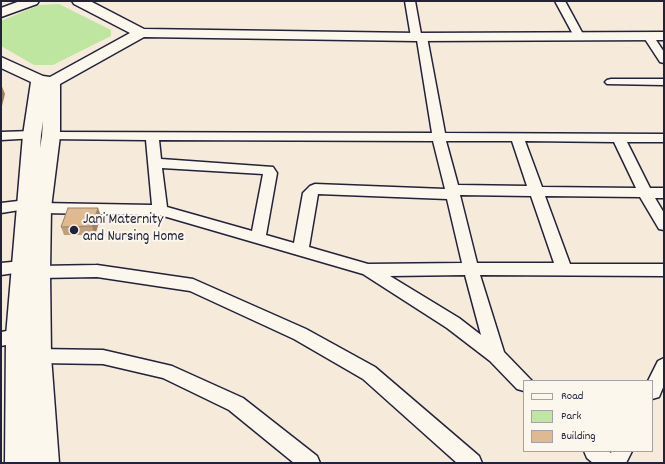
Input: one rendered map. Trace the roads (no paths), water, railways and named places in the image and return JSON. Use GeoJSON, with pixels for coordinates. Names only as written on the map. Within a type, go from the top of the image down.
{"type":"FeatureCollection","features":[{"type":"Feature","properties":{"kind":"main road"},"geometry":{"type":"LineString","coordinates":[[1,13],[32,1]]}},
{"type":"Feature","properties":{"kind":"main road"},"geometry":{"type":"LineString","coordinates":[[79,1],[142,34]]}},
{"type":"Feature","properties":{"kind":"main road"},"geometry":{"type":"LineString","coordinates":[[1,62],[45,81],[142,34],[664,36]]}},
{"type":"Feature","properties":{"kind":"main road"},"geometry":{"type":"LineString","coordinates":[[18,463],[10,338],[21,270],[34,206],[42,136],[45,81]]}},
{"type":"Feature","properties":{"kind":"main road"},"geometry":{"type":"LineString","coordinates":[[21,270],[39,356],[45,463]]}},
{"type":"Feature","properties":{"kind":"street"},"geometry":{"type":"LineString","coordinates":[[410,1],[419,36],[439,137],[452,192],[471,270],[496,356]]}},
{"type":"Feature","properties":{"kind":"street"},"geometry":{"type":"LineString","coordinates":[[560,1],[579,36]]}},
{"type":"Feature","properties":{"kind":"street"},"geometry":{"type":"LineString","coordinates":[[648,36],[664,60]]}},
{"type":"Feature","properties":{"kind":"street"},"geometry":{"type":"LineString","coordinates":[[611,82],[664,82]]}},
{"type":"Feature","properties":{"kind":"street"},"geometry":{"type":"LineString","coordinates":[[1,136],[664,138]]}},
{"type":"Feature","properties":{"kind":"street"},"geometry":{"type":"LineString","coordinates":[[152,137],[160,210]]}},
{"type":"Feature","properties":{"kind":"street"},"geometry":{"type":"LineString","coordinates":[[517,137],[564,270]]}},
{"type":"Feature","properties":{"kind":"street"},"geometry":{"type":"LineString","coordinates":[[618,137],[645,193],[664,225]]}},
{"type":"Feature","properties":{"kind":"street"},"geometry":{"type":"LineString","coordinates":[[155,163],[268,170],[270,174],[258,238]]}},
{"type":"Feature","properties":{"kind":"street"},"geometry":{"type":"LineString","coordinates":[[301,249],[310,193],[315,189],[452,192],[536,191],[664,193]]}},
{"type":"Feature","properties":{"kind":"street"},"geometry":{"type":"LineString","coordinates":[[1,208],[34,206],[160,210],[301,249],[368,270],[453,323],[496,356],[523,382]]}},
{"type":"Feature","properties":{"kind":"street"},"geometry":{"type":"LineString","coordinates":[[21,270],[97,271],[192,285],[300,334],[369,373],[472,463]]}},
{"type":"Feature","properties":{"kind":"street"},"geometry":{"type":"LineString","coordinates":[[368,270],[664,270]]}},
{"type":"Feature","properties":{"kind":"street"},"geometry":{"type":"LineString","coordinates":[[39,356],[103,357],[166,371],[236,404],[310,463]]}},
{"type":"Feature","properties":{"kind":"street"},"geometry":{"type":"LineString","coordinates":[[653,389],[664,366]]}},
{"type":"Feature","properties":{"kind":"street"},"geometry":{"type":"LineString","coordinates":[[595,452],[607,463]]}},
{"type":"Feature","properties":{"kind":"street"},"geometry":{"type":"LineString","coordinates":[[616,463],[622,452]]}},
{"type":"Feature","properties":{"kind":"place","name":"Jani Maternity and Nursing Home"},"geometry":{"type":"Point","coordinates":[74,230]}}]}
